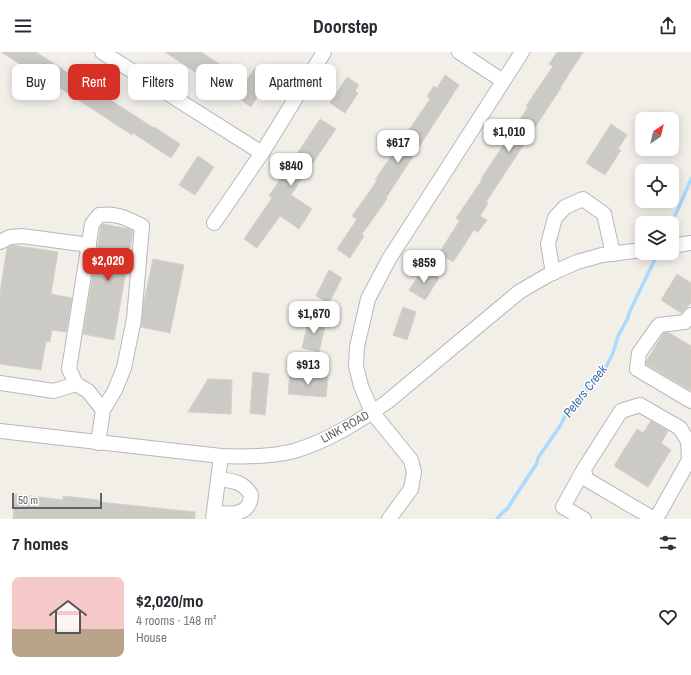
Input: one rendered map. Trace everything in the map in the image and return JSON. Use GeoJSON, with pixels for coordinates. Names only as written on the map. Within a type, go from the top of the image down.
{"type":"FeatureCollection","features":[{"type":"Feature","properties":{"kind":"street"},"geometry":{"type":"LineString","coordinates":[[102,52],[262,153]]}},
{"type":"Feature","properties":{"kind":"street"},"geometry":{"type":"LineString","coordinates":[[214,223],[262,153],[324,52]]}},
{"type":"Feature","properties":{"kind":"street"},"geometry":{"type":"LineString","coordinates":[[459,52],[503,81]]}},
{"type":"Feature","properties":{"kind":"street"},"geometry":{"type":"LineString","coordinates":[[389,519],[411,489],[414,472],[411,460],[372,412],[362,391],[356,366],[357,347],[368,299],[389,260],[522,52]]}},
{"type":"Feature","properties":{"kind":"street"},"geometry":{"type":"LineString","coordinates":[[553,273],[548,244],[556,218],[565,208],[583,199],[604,214],[613,254]]}},
{"type":"Feature","properties":{"kind":"street"},"geometry":{"type":"LineString","coordinates":[[98,443],[103,410],[115,390],[124,368],[134,319],[142,226],[126,217],[111,214],[99,215],[92,224],[68,369],[76,384],[88,391],[103,410]]}},
{"type":"Feature","properties":{"kind":"street"},"geometry":{"type":"LineString","coordinates":[[0,242],[10,237],[22,236],[89,245]]}},
{"type":"Feature","properties":{"kind":"street"},"geometry":{"type":"LineString","coordinates":[[679,245],[691,243]]}},
{"type":"Feature","properties":{"kind":"street","name":"LINK ROAD"},"geometry":{"type":"LineString","coordinates":[[0,431],[221,456],[244,457],[294,451],[314,444],[344,430],[387,402],[518,292],[577,262],[602,255],[635,251]]}},
{"type":"Feature","properties":{"kind":"street"},"geometry":{"type":"LineString","coordinates":[[691,315],[685,322],[659,325],[639,353],[636,369],[691,401]]}},
{"type":"Feature","properties":{"kind":"street"},"geometry":{"type":"LineString","coordinates":[[0,384],[54,391],[76,384]]}},
{"type":"Feature","properties":{"kind":"street"},"geometry":{"type":"LineString","coordinates":[[584,469],[586,479],[655,519],[689,460],[690,450],[688,442],[680,428],[640,405],[621,411],[584,469],[562,507],[584,519]]}},
{"type":"Feature","properties":{"kind":"street"},"geometry":{"type":"LineString","coordinates":[[218,480],[241,483],[247,488],[251,495],[249,504],[242,511],[213,516],[221,456]]}},
{"type":"Feature","properties":{"kind":"building"},"geometry":{"type":"Polygon","coordinates":[[[1,52],[36,52],[55,64],[20,64],[1,52]]]}},
{"type":"Feature","properties":{"kind":"building"},"geometry":{"type":"Polygon","coordinates":[[[165,52],[201,52],[219,64],[196,64],[196,73],[188,67],[188,64],[183,64],[165,52]]]}},
{"type":"Feature","properties":{"kind":"building"},"geometry":{"type":"Polygon","coordinates":[[[557,52],[583,52],[486,202],[488,203],[480,216],[487,220],[478,232],[474,230],[453,262],[439,253],[460,220],[456,218],[482,180],[481,179],[528,107],[526,106],[553,66],[549,64],[557,52]]]}},
{"type":"Feature","properties":{"kind":"building"},"geometry":{"type":"Polygon","coordinates":[[[60,67],[68,73],[68,93],[60,88],[60,67]]]}},
{"type":"Feature","properties":{"kind":"building"},"geometry":{"type":"Polygon","coordinates":[[[255,68],[256,100],[251,107],[241,100],[247,100],[247,80],[255,68]]]}},
{"type":"Feature","properties":{"kind":"building"},"geometry":{"type":"Polygon","coordinates":[[[445,75],[459,85],[386,198],[387,199],[362,234],[364,236],[350,258],[337,249],[357,219],[352,216],[377,181],[375,180],[430,99],[427,96],[434,86],[437,88],[445,75]]]}},
{"type":"Feature","properties":{"kind":"building"},"geometry":{"type":"Polygon","coordinates":[[[347,77],[359,85],[355,91],[358,93],[345,113],[330,103],[332,100],[336,100],[336,94],[347,77]]]}},
{"type":"Feature","properties":{"kind":"building"},"geometry":{"type":"Polygon","coordinates":[[[79,100],[111,100],[180,144],[171,158],[133,133],[132,135],[79,100]]]}},
{"type":"Feature","properties":{"kind":"building"},"geometry":{"type":"Polygon","coordinates":[[[320,119],[336,129],[291,195],[312,209],[299,229],[280,216],[257,248],[244,239],[272,198],[269,196],[320,119]]]}},
{"type":"Feature","properties":{"kind":"building"},"geometry":{"type":"Polygon","coordinates":[[[611,124],[627,135],[618,149],[621,150],[605,175],[586,163],[611,124]]]}},
{"type":"Feature","properties":{"kind":"building"},"geometry":{"type":"Polygon","coordinates":[[[198,156],[214,167],[195,195],[179,185],[198,156]]]}},
{"type":"Feature","properties":{"kind":"building"},"geometry":{"type":"Polygon","coordinates":[[[103,224],[133,231],[114,340],[83,334],[101,226],[103,224]]]}},
{"type":"Feature","properties":{"kind":"building"},"geometry":{"type":"Polygon","coordinates":[[[12,245],[58,252],[51,294],[72,298],[66,332],[52,330],[50,342],[46,341],[41,370],[0,364],[0,292],[7,248],[12,245]]]}},
{"type":"Feature","properties":{"kind":"building"},"geometry":{"type":"Polygon","coordinates":[[[153,259],[184,265],[170,333],[141,327],[144,301],[153,259]]]}},
{"type":"Feature","properties":{"kind":"building"},"geometry":{"type":"Polygon","coordinates":[[[424,267],[439,278],[425,300],[409,290],[424,267]]]}},
{"type":"Feature","properties":{"kind":"building"},"geometry":{"type":"Polygon","coordinates":[[[329,270],[342,278],[329,303],[316,296],[329,270]]]}},
{"type":"Feature","properties":{"kind":"building"},"geometry":{"type":"Polygon","coordinates":[[[677,274],[691,283],[691,303],[681,313],[661,300],[677,274]]]}},
{"type":"Feature","properties":{"kind":"building"},"geometry":{"type":"Polygon","coordinates":[[[403,307],[416,312],[407,340],[393,335],[403,307]]]}},
{"type":"Feature","properties":{"kind":"building"},"geometry":{"type":"Polygon","coordinates":[[[309,318],[326,322],[319,352],[302,348],[309,318]]]}},
{"type":"Feature","properties":{"kind":"building"},"geometry":{"type":"Polygon","coordinates":[[[668,332],[691,346],[691,391],[646,364],[664,333],[668,332]]]}},
{"type":"Feature","properties":{"kind":"building"},"geometry":{"type":"Polygon","coordinates":[[[253,372],[269,374],[265,415],[250,413],[253,372]]]}},
{"type":"Feature","properties":{"kind":"building"},"geometry":{"type":"Polygon","coordinates":[[[290,374],[328,377],[326,397],[288,394],[290,374]]]}},
{"type":"Feature","properties":{"kind":"building"},"geometry":{"type":"Polygon","coordinates":[[[208,379],[232,380],[231,414],[188,412],[208,379]]]}},
{"type":"Feature","properties":{"kind":"building"},"geometry":{"type":"Polygon","coordinates":[[[651,421],[668,431],[661,443],[671,450],[648,487],[614,466],[637,429],[643,433],[651,421]]]}},
{"type":"Feature","properties":{"kind":"building"},"geometry":{"type":"Polygon","coordinates":[[[15,494],[63,500],[63,496],[99,500],[99,502],[195,512],[195,519],[13,519],[15,494]]]}},
{"type":"Feature","properties":{"kind":"waterway","name":"Peters Creek"},"geometry":{"type":"LineString","coordinates":[[674,216],[691,179]]}},
{"type":"Feature","properties":{"kind":"waterway","name":"Peters Creek"},"geometry":{"type":"LineString","coordinates":[[497,519],[507,509],[537,463],[538,458],[560,426],[566,414],[571,412],[574,405],[605,369],[613,353],[618,336],[628,318],[655,260]]}}]}
